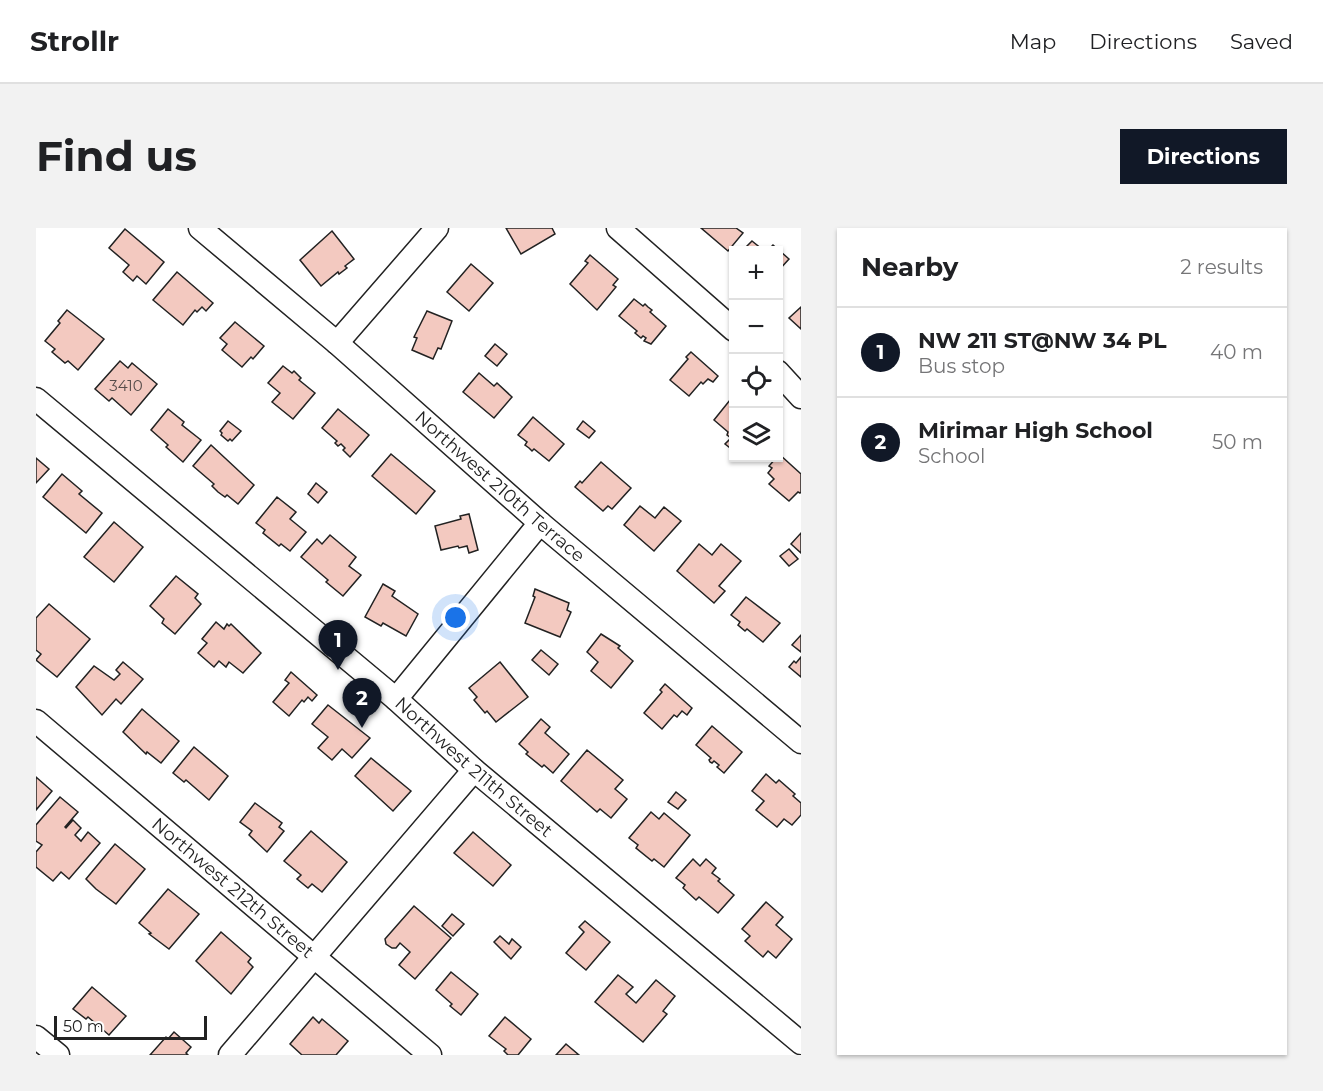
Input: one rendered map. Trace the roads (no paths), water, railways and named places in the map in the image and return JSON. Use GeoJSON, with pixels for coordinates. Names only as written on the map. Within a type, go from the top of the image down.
{"type":"FeatureCollection","features":[{"type":"Feature","properties":{"kind":"street","name":"Northwest 210th Terrace"},"geometry":{"type":"LineString","coordinates":[[200,228],[337,343],[540,523],[801,742]]}},
{"type":"Feature","properties":{"kind":"street"},"geometry":{"type":"LineString","coordinates":[[337,343],[437,228]]}},
{"type":"Feature","properties":{"kind":"street"},"geometry":{"type":"LineString","coordinates":[[618,228],[729,326]]}},
{"type":"Feature","properties":{"kind":"street"},"geometry":{"type":"LineString","coordinates":[[783,377],[801,396]]}},
{"type":"Feature","properties":{"kind":"street","name":"Northwest 211th Street"},"geometry":{"type":"LineString","coordinates":[[36,399],[396,699],[474,770],[801,1043]]}},
{"type":"Feature","properties":{"kind":"street"},"geometry":{"type":"LineString","coordinates":[[396,699],[540,523]]}},
{"type":"Feature","properties":{"kind":"street","name":"Northwest 212th Street"},"geometry":{"type":"LineString","coordinates":[[36,721],[430,1055]]}},
{"type":"Feature","properties":{"kind":"street"},"geometry":{"type":"LineString","coordinates":[[230,1055],[474,770]]}},
{"type":"Feature","properties":{"kind":"place","name":"NW 211 ST@NW 34 PL"},"geometry":{"type":"Point","coordinates":[338,670]}},
{"type":"Feature","properties":{"kind":"place","name":"Mirimar High School"},"geometry":{"type":"Point","coordinates":[362,728]}}]}
